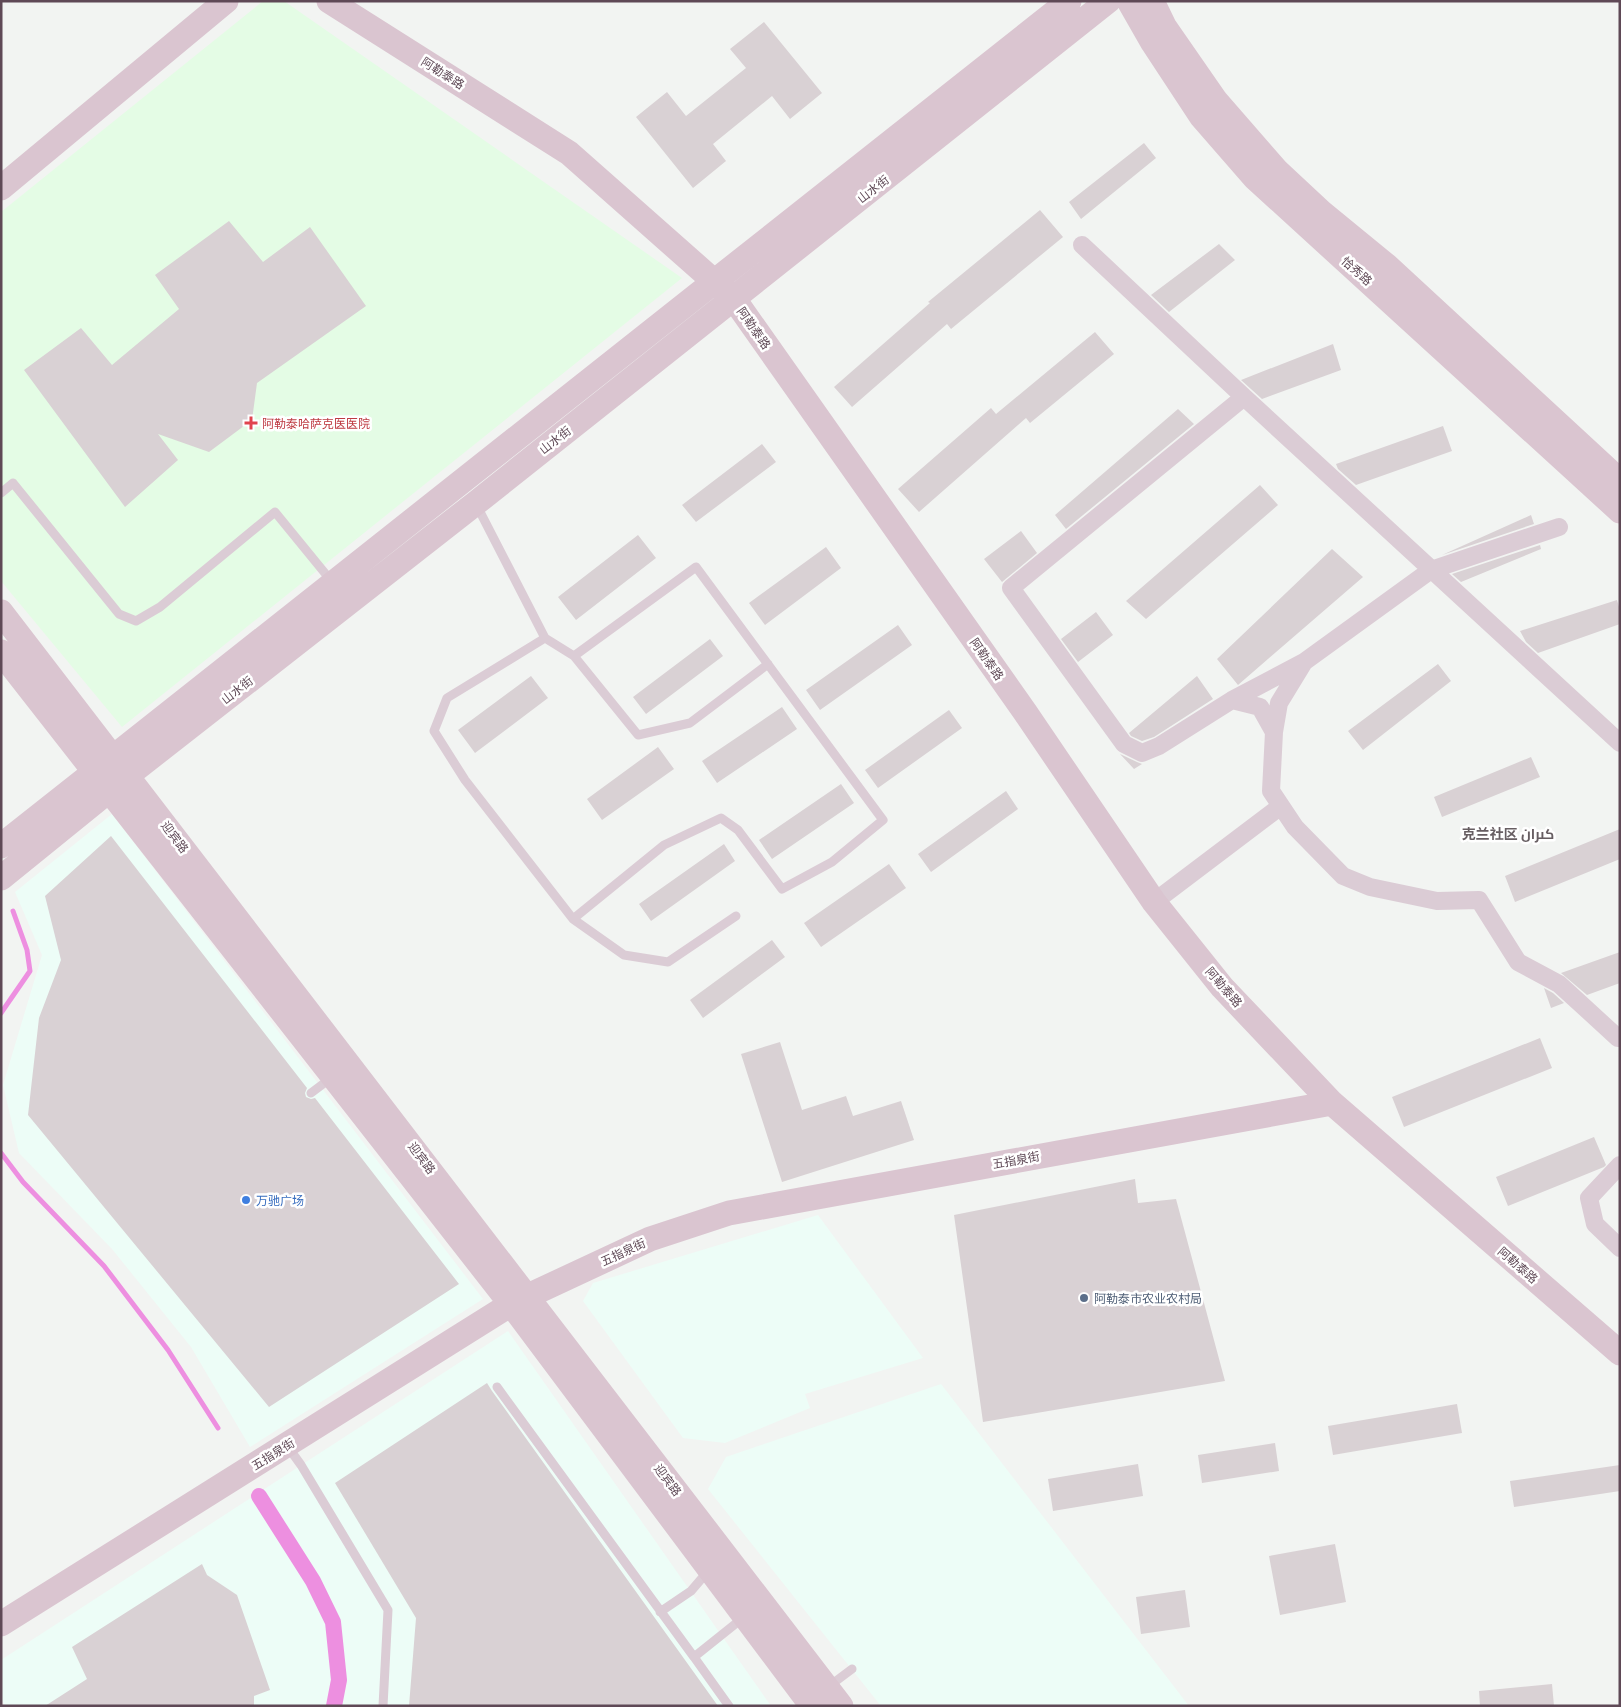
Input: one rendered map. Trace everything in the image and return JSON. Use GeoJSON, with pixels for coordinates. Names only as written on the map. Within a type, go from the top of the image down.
{"type":"FeatureCollection","features":[{"type":"Feature","properties":{"kind":"main road"},"geometry":{"type":"LineString","coordinates":[[1,188],[226,1]]}},
{"type":"Feature","properties":{"kind":"main road","name":"阿勒泰路"},"geometry":{"type":"LineString","coordinates":[[329,1],[569,153],[734,299],[1019,704],[1154,902],[1222,987],[1332,1103],[1620,1353]]}},
{"type":"Feature","properties":{"kind":"main road","name":"山水街"},"geometry":{"type":"LineString","coordinates":[[1,846],[112,773],[342,592],[714,282],[1069,1]]}},
{"type":"Feature","properties":{"kind":"main road","name":"山水街"},"geometry":{"type":"LineString","coordinates":[[342,592],[476,503],[1108,1]]}},
{"type":"Feature","properties":{"kind":"main road","name":"恰秀路"},"geometry":{"type":"LineString","coordinates":[[1129,1],[1153,43],[1201,116],[1255,178],[1620,511]]}},
{"type":"Feature","properties":{"kind":"main road","name":"恰秀路"},"geometry":{"type":"LineString","coordinates":[[1152,1],[1164,26],[1216,101],[1277,171],[1321,212],[1386,266],[1620,481]]}},
{"type":"Feature","properties":{"kind":"main road","name":"迎宾路"},"geometry":{"type":"LineString","coordinates":[[1,612],[112,773],[333,1076],[519,1300]]}},
{"type":"Feature","properties":{"kind":"main road","name":"迎宾路"},"geometry":{"type":"LineString","coordinates":[[1,652],[112,773],[519,1300],[821,1698]]}},
{"type":"Feature","properties":{"kind":"main road","name":"山水街"},"geometry":{"type":"LineString","coordinates":[[1,878],[112,773]]}},
{"type":"Feature","properties":{"kind":"main road","name":"五指泉街"},"geometry":{"type":"LineString","coordinates":[[1,1624],[519,1300],[650,1239],[729,1213],[1332,1103]]}},
{"type":"Feature","properties":{"kind":"street"},"geometry":{"type":"LineString","coordinates":[[1082,245],[1244,397],[1620,743]]}},
{"type":"Feature","properties":{"kind":"street"},"geometry":{"type":"LineString","coordinates":[[1244,397],[1011,588],[1124,744],[1142,753],[1159,746],[1232,700],[1304,662],[1431,570],[1559,527]]}},
{"type":"Feature","properties":{"kind":"street"},"geometry":{"type":"LineString","coordinates":[[1304,662],[1279,703],[1274,732],[1271,791],[1295,827],[1343,876],[1370,887],[1437,901],[1479,900],[1518,962],[1559,984],[1619,1040]]}},
{"type":"Feature","properties":{"kind":"street"},"geometry":{"type":"LineString","coordinates":[[1232,700],[1260,707],[1274,732]]}},
{"type":"Feature","properties":{"kind":"street"},"geometry":{"type":"LineString","coordinates":[[1154,902],[1281,806]]}},
{"type":"Feature","properties":{"kind":"street"},"geometry":{"type":"LineString","coordinates":[[1620,1165],[1589,1198],[1595,1224],[1620,1248]]}},
{"type":"Feature","properties":{"kind":"lane"},"geometry":{"type":"LineString","coordinates":[[1,493],[13,483],[120,614],[136,621],[160,607],[275,512],[342,592]]}},
{"type":"Feature","properties":{"kind":"lane"},"geometry":{"type":"LineString","coordinates":[[476,503],[545,638],[574,656],[638,735],[690,723],[768,664]]}},
{"type":"Feature","properties":{"kind":"lane"},"geometry":{"type":"LineString","coordinates":[[573,919],[664,845],[721,818],[738,830],[782,889],[832,862],[884,820],[696,567],[574,656]]}},
{"type":"Feature","properties":{"kind":"lane"},"geometry":{"type":"LineString","coordinates":[[545,638],[447,698],[434,731],[465,780],[573,919],[624,955],[668,962],[736,916]]}},
{"type":"Feature","properties":{"kind":"lane"},"geometry":{"type":"LineString","coordinates":[[311,1093],[333,1076]]}},
{"type":"Feature","properties":{"kind":"lane"},"geometry":{"type":"LineString","coordinates":[[497,1387],[729,1706]]}},
{"type":"Feature","properties":{"kind":"lane"},"geometry":{"type":"LineString","coordinates":[[286,1445],[302,1465],[388,1610],[383,1706]]}},
{"type":"Feature","properties":{"kind":"lane"},"geometry":{"type":"LineString","coordinates":[[660,1612],[691,1591],[718,1562]]}},
{"type":"Feature","properties":{"kind":"lane"},"geometry":{"type":"LineString","coordinates":[[694,1657],[754,1610]]}},
{"type":"Feature","properties":{"kind":"lane"},"geometry":{"type":"LineString","coordinates":[[821,1698],[852,1669]]}},
{"type":"Feature","properties":{"kind":"shaded area","name":"阿勒泰哈萨克医医院"},"geometry":{"type":"Polygon","coordinates":[[[263,1],[284,1],[682,278],[122,727],[1,581],[1,212],[263,1]]]}},
{"type":"Feature","properties":{"kind":"shaded area","name":"万驰广场"},"geometry":{"type":"Polygon","coordinates":[[[112,814],[483,1299],[250,1447],[191,1347],[112,1249],[19,1153],[3,1085],[42,955],[15,892],[112,814]]]}},
{"type":"Feature","properties":{"kind":"shaded area"},"geometry":{"type":"Polygon","coordinates":[[[818,1215],[923,1358],[805,1394],[810,1408],[725,1443],[683,1438],[583,1301],[593,1283],[818,1215]]]}},
{"type":"Feature","properties":{"kind":"shaded area"},"geometry":{"type":"Polygon","coordinates":[[[508,1331],[771,1706],[5,1706],[1,1696],[1,1660],[508,1331]]]}},
{"type":"Feature","properties":{"kind":"shaded area"},"geometry":{"type":"Polygon","coordinates":[[[941,1384],[1189,1706],[881,1706],[708,1489],[726,1457],[941,1384]]]}},
{"type":"Feature","properties":{"kind":"building"},"geometry":{"type":"Polygon","coordinates":[[[764,22],[822,93],[790,119],[772,96],[713,144],[726,161],[693,188],[636,117],[667,92],[686,116],[746,68],[730,49],[764,22]]]}},
{"type":"Feature","properties":{"kind":"building"},"geometry":{"type":"Polygon","coordinates":[[[1144,143],[1156,158],[1081,219],[1069,202],[1144,143]]]}},
{"type":"Feature","properties":{"kind":"building"},"geometry":{"type":"Polygon","coordinates":[[[1040,210],[1063,237],[951,329],[947,324],[852,407],[834,387],[930,303],[928,302],[1040,210]]]}},
{"type":"Feature","properties":{"kind":"building"},"geometry":{"type":"Polygon","coordinates":[[[229,221],[263,262],[310,227],[366,306],[257,383],[252,420],[209,452],[158,434],[178,460],[125,507],[24,370],[81,328],[112,365],[179,309],[155,275],[229,221]]]}},
{"type":"Feature","properties":{"kind":"building"},"geometry":{"type":"Polygon","coordinates":[[[1219,244],[1235,260],[1169,312],[1151,295],[1219,244]]]}},
{"type":"Feature","properties":{"kind":"building"},"geometry":{"type":"Polygon","coordinates":[[[1095,332],[1114,354],[1030,423],[1026,418],[919,512],[898,489],[991,408],[996,414],[1095,332]]]}},
{"type":"Feature","properties":{"kind":"building"},"geometry":{"type":"Polygon","coordinates":[[[1333,344],[1341,370],[1262,399],[1241,380],[1333,344]]]}},
{"type":"Feature","properties":{"kind":"building"},"geometry":{"type":"Polygon","coordinates":[[[1178,409],[1194,424],[1066,529],[1055,515],[1178,409]]]}},
{"type":"Feature","properties":{"kind":"building"},"geometry":{"type":"Polygon","coordinates":[[[1443,426],[1452,451],[1356,485],[1338,469],[1336,464],[1443,426]]]}},
{"type":"Feature","properties":{"kind":"building"},"geometry":{"type":"Polygon","coordinates":[[[762,444],[776,462],[696,522],[682,505],[762,444]]]}},
{"type":"Feature","properties":{"kind":"building"},"geometry":{"type":"Polygon","coordinates":[[[1260,485],[1278,505],[1146,619],[1126,601],[1260,485]]]}},
{"type":"Feature","properties":{"kind":"building"},"geometry":{"type":"Polygon","coordinates":[[[1531,515],[1534,524],[1442,555],[1531,515]]]}},
{"type":"Feature","properties":{"kind":"building"},"geometry":{"type":"Polygon","coordinates":[[[1021,531],[1037,553],[1002,582],[984,559],[1021,531]]]}},
{"type":"Feature","properties":{"kind":"building"},"geometry":{"type":"Polygon","coordinates":[[[638,535],[656,558],[576,620],[558,597],[638,535]]]}},
{"type":"Feature","properties":{"kind":"building"},"geometry":{"type":"Polygon","coordinates":[[[1540,545],[1541,549],[1461,582],[1452,574],[1540,545]]]}},
{"type":"Feature","properties":{"kind":"building"},"geometry":{"type":"Polygon","coordinates":[[[826,547],[841,568],[765,625],[749,603],[826,547]]]}},
{"type":"Feature","properties":{"kind":"building"},"geometry":{"type":"Polygon","coordinates":[[[1332,549],[1363,577],[1238,685],[1217,659],[1332,549]]]}},
{"type":"Feature","properties":{"kind":"building"},"geometry":{"type":"Polygon","coordinates":[[[1617,600],[1620,610],[1620,624],[1538,653],[1526,642],[1520,631],[1617,600]]]}},
{"type":"Feature","properties":{"kind":"building"},"geometry":{"type":"Polygon","coordinates":[[[1096,612],[1113,635],[1078,662],[1061,639],[1096,612]]]}},
{"type":"Feature","properties":{"kind":"building"},"geometry":{"type":"Polygon","coordinates":[[[898,625],[912,645],[820,710],[806,690],[898,625]]]}},
{"type":"Feature","properties":{"kind":"building"},"geometry":{"type":"Polygon","coordinates":[[[710,639],[723,656],[646,714],[633,697],[710,639]]]}},
{"type":"Feature","properties":{"kind":"building"},"geometry":{"type":"Polygon","coordinates":[[[1438,664],[1451,681],[1363,750],[1348,731],[1438,664]]]}},
{"type":"Feature","properties":{"kind":"building"},"geometry":{"type":"Polygon","coordinates":[[[531,676],[548,698],[475,753],[458,730],[531,676]]]}},
{"type":"Feature","properties":{"kind":"building"},"geometry":{"type":"Polygon","coordinates":[[[1197,676],[1213,699],[1154,737],[1142,741],[1131,736],[1129,733],[1197,676]]]}},
{"type":"Feature","properties":{"kind":"building"},"geometry":{"type":"Polygon","coordinates":[[[782,707],[797,729],[717,783],[702,761],[782,707]]]}},
{"type":"Feature","properties":{"kind":"building"},"geometry":{"type":"Polygon","coordinates":[[[949,710],[962,728],[878,788],[865,770],[949,710]]]}},
{"type":"Feature","properties":{"kind":"building"},"geometry":{"type":"Polygon","coordinates":[[[658,747],[674,769],[602,820],[587,799],[658,747]]]}},
{"type":"Feature","properties":{"kind":"building"},"geometry":{"type":"Polygon","coordinates":[[[1120,754],[1137,762],[1142,764],[1134,769],[1120,754]]]}},
{"type":"Feature","properties":{"kind":"building"},"geometry":{"type":"Polygon","coordinates":[[[1531,757],[1540,777],[1442,817],[1434,797],[1531,757]]]}},
{"type":"Feature","properties":{"kind":"building"},"geometry":{"type":"Polygon","coordinates":[[[841,784],[854,803],[772,859],[759,840],[841,784]]]}},
{"type":"Feature","properties":{"kind":"building"},"geometry":{"type":"Polygon","coordinates":[[[1006,791],[1018,809],[931,872],[918,854],[1006,791]]]}},
{"type":"Feature","properties":{"kind":"building"},"geometry":{"type":"Polygon","coordinates":[[[1620,829],[1620,859],[1515,902],[1505,876],[1620,829]]]}},
{"type":"Feature","properties":{"kind":"building","name":"万驰广场"},"geometry":{"type":"Polygon","coordinates":[[[111,836],[307,1088],[306,1097],[315,1098],[459,1284],[269,1407],[28,1115],[39,1018],[61,960],[45,896],[111,836]]]}},
{"type":"Feature","properties":{"kind":"building"},"geometry":{"type":"Polygon","coordinates":[[[724,844],[735,861],[651,921],[639,904],[724,844]]]}},
{"type":"Feature","properties":{"kind":"building"},"geometry":{"type":"Polygon","coordinates":[[[889,864],[906,888],[821,947],[804,923],[889,864]]]}},
{"type":"Feature","properties":{"kind":"building"},"geometry":{"type":"Polygon","coordinates":[[[772,940],[785,957],[703,1018],[690,1000],[772,940]]]}},
{"type":"Feature","properties":{"kind":"building"},"geometry":{"type":"Polygon","coordinates":[[[1620,952],[1620,983],[1587,995],[1561,973],[1620,952]]]}},
{"type":"Feature","properties":{"kind":"building"},"geometry":{"type":"Polygon","coordinates":[[[1544,988],[1553,993],[1564,1003],[1551,1008],[1544,988]]]}},
{"type":"Feature","properties":{"kind":"building"},"geometry":{"type":"Polygon","coordinates":[[[1540,1038],[1552,1068],[1404,1127],[1392,1097],[1540,1038]]]}},
{"type":"Feature","properties":{"kind":"building"},"geometry":{"type":"Polygon","coordinates":[[[780,1042],[802,1110],[846,1096],[853,1116],[901,1101],[914,1140],[782,1182],[741,1054],[780,1042]]]}},
{"type":"Feature","properties":{"kind":"building"},"geometry":{"type":"Polygon","coordinates":[[[1594,1137],[1606,1165],[1604,1167],[1508,1206],[1496,1177],[1594,1137]]]}},
{"type":"Feature","properties":{"kind":"building","name":"阿勒泰市农业农村局"},"geometry":{"type":"Polygon","coordinates":[[[1135,1179],[1138,1203],[1176,1199],[1225,1381],[983,1422],[954,1215],[1135,1179]]]}},
{"type":"Feature","properties":{"kind":"building"},"geometry":{"type":"Polygon","coordinates":[[[487,1383],[718,1706],[409,1706],[416,1618],[335,1483],[487,1383]]]}},
{"type":"Feature","properties":{"kind":"building"},"geometry":{"type":"Polygon","coordinates":[[[1457,1404],[1462,1433],[1333,1455],[1328,1426],[1457,1404]]]}},
{"type":"Feature","properties":{"kind":"building"},"geometry":{"type":"Polygon","coordinates":[[[1275,1443],[1279,1471],[1202,1483],[1198,1455],[1275,1443]]]}},
{"type":"Feature","properties":{"kind":"building"},"geometry":{"type":"Polygon","coordinates":[[[1138,1464],[1143,1496],[1053,1511],[1048,1479],[1138,1464]]]}},
{"type":"Feature","properties":{"kind":"building"},"geometry":{"type":"Polygon","coordinates":[[[1620,1465],[1620,1491],[1514,1507],[1510,1481],[1620,1465]]]}},
{"type":"Feature","properties":{"kind":"building"},"geometry":{"type":"Polygon","coordinates":[[[1335,1544],[1346,1602],[1280,1615],[1269,1556],[1335,1544]]]}},
{"type":"Feature","properties":{"kind":"building"},"geometry":{"type":"Polygon","coordinates":[[[202,1564],[207,1575],[237,1595],[270,1690],[254,1696],[254,1706],[45,1706],[87,1679],[72,1647],[202,1564]]]}},
{"type":"Feature","properties":{"kind":"building"},"geometry":{"type":"Polygon","coordinates":[[[1185,1590],[1190,1627],[1141,1634],[1136,1597],[1185,1590]]]}},
{"type":"Feature","properties":{"kind":"building"},"geometry":{"type":"Polygon","coordinates":[[[1552,1684],[1554,1706],[1480,1706],[1479,1691],[1552,1684]]]}},
{"type":"Feature","properties":{"kind":"waterway"},"geometry":{"type":"LineString","coordinates":[[1,1013],[30,971],[27,950],[13,911]]}},
{"type":"Feature","properties":{"kind":"waterway"},"geometry":{"type":"LineString","coordinates":[[1,1153],[23,1182],[104,1266],[168,1350],[218,1428]]}},
{"type":"Feature","properties":{"kind":"waterway"},"geometry":{"type":"LineString","coordinates":[[259,1496],[313,1581],[333,1622],[339,1680],[334,1706]]}},
{"type":"Feature","properties":{"kind":"place","name":"阿勒泰哈萨克医医院"},"geometry":{"type":"Point","coordinates":[251,423]}},
{"type":"Feature","properties":{"kind":"place","name":"万驰广场"},"geometry":{"type":"Point","coordinates":[246,1200]}},
{"type":"Feature","properties":{"kind":"place","name":"阿勒泰市农业农村局"},"geometry":{"type":"Point","coordinates":[1084,1298]}},
{"type":"Feature","properties":{"kind":"district","name":"克兰社区 كىران"},"geometry":{"type":"Point","coordinates":[1508,833]}}]}
